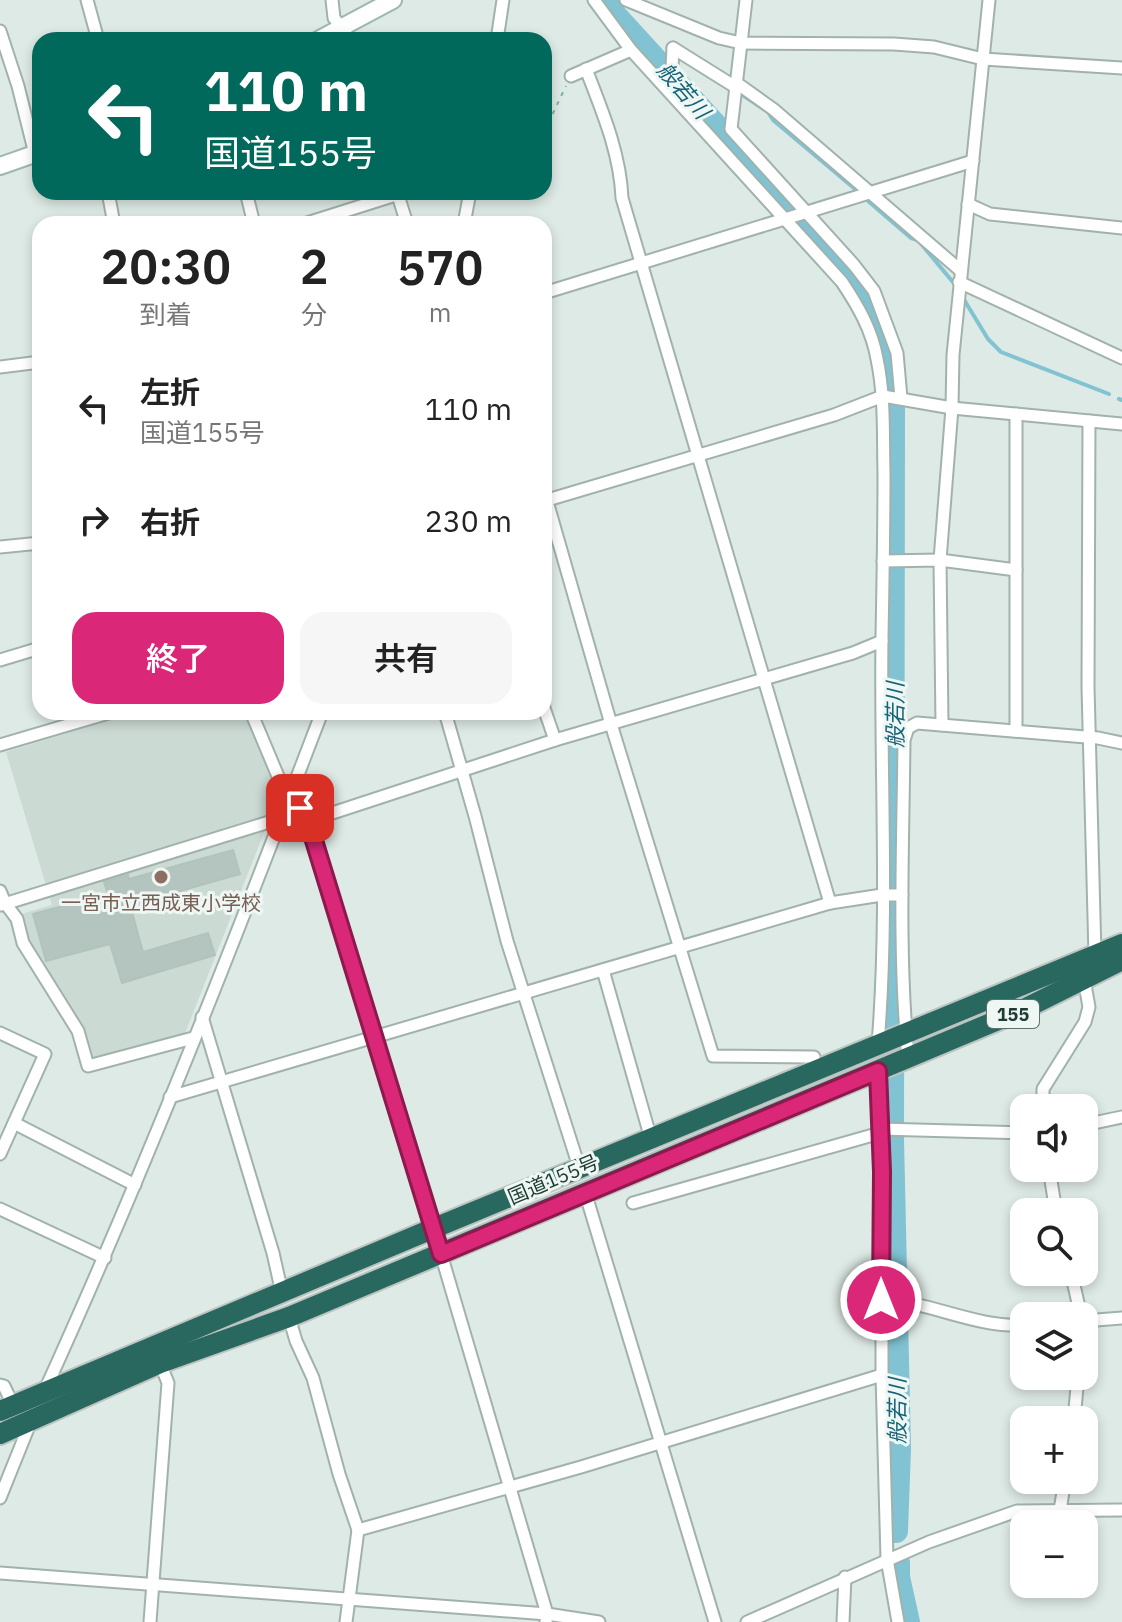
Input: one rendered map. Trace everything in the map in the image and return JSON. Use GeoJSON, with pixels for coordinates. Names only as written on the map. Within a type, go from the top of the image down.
{"type":"FeatureCollection","features":[{"type":"Feature","properties":{"kind":"highway","name":"国道155号"},"geometry":{"type":"LineString","coordinates":[[7,1408],[1122,944]]}},
{"type":"Feature","properties":{"kind":"highway","name":"国道155号"},"geometry":{"type":"LineString","coordinates":[[0,1434],[160,1363],[289,1317],[1022,1010],[1122,960]]}},
{"type":"Feature","properties":{"kind":"main road"},"geometry":{"type":"LineString","coordinates":[[350,32],[393,0]]}},
{"type":"Feature","properties":{"kind":"main road"},"geometry":{"type":"LineString","coordinates":[[0,166],[32,155]]}},
{"type":"Feature","properties":{"kind":"street"},"geometry":{"type":"LineString","coordinates":[[87,0],[96,32]]}},
{"type":"Feature","properties":{"kind":"street"},"geometry":{"type":"LineString","coordinates":[[332,0],[334,18],[345,32]]}},
{"type":"Feature","properties":{"kind":"street"},"geometry":{"type":"LineString","coordinates":[[498,32],[503,0]]}},
{"type":"Feature","properties":{"kind":"street"},"geometry":{"type":"LineString","coordinates":[[594,0],[631,50],[661,78],[842,282],[862,312],[893,397]]}},
{"type":"Feature","properties":{"kind":"street"},"geometry":{"type":"LineString","coordinates":[[626,0],[719,38],[741,43],[894,44],[934,47],[983,59],[1122,68]]}},
{"type":"Feature","properties":{"kind":"street"},"geometry":{"type":"LineString","coordinates":[[746,0],[731,129],[874,291],[897,353],[893,397],[890,561],[882,641],[884,973],[893,1064],[881,1130],[882,1375],[887,1559],[898,1622]]}},
{"type":"Feature","properties":{"kind":"street"},"geometry":{"type":"LineString","coordinates":[[942,725],[940,560],[953,355],[989,0]]}},
{"type":"Feature","properties":{"kind":"street"},"geometry":{"type":"LineString","coordinates":[[0,31],[32,133]]}},
{"type":"Feature","properties":{"kind":"street"},"geometry":{"type":"LineString","coordinates":[[661,78],[672,68],[673,48],[737,86],[773,109],[960,276],[1122,358]]}},
{"type":"Feature","properties":{"kind":"street"},"geometry":{"type":"LineString","coordinates":[[571,76],[631,50]]}},
{"type":"Feature","properties":{"kind":"street"},"geometry":{"type":"LineString","coordinates":[[586,69],[621,169],[622,198],[641,265],[830,903]]}},
{"type":"Feature","properties":{"kind":"street"},"geometry":{"type":"LineString","coordinates":[[552,291],[973,161]]}},
{"type":"Feature","properties":{"kind":"street"},"geometry":{"type":"LineString","coordinates":[[329,216],[378,200]]}},
{"type":"Feature","properties":{"kind":"street"},"geometry":{"type":"LineString","coordinates":[[968,204],[990,214],[1122,228]]}},
{"type":"Feature","properties":{"kind":"street"},"geometry":{"type":"LineString","coordinates":[[0,367],[32,363]]}},
{"type":"Feature","properties":{"kind":"street"},"geometry":{"type":"LineString","coordinates":[[552,496],[893,397],[952,408],[1122,424]]}},
{"type":"Feature","properties":{"kind":"street"},"geometry":{"type":"LineString","coordinates":[[1016,414],[1016,731]]}},
{"type":"Feature","properties":{"kind":"street"},"geometry":{"type":"LineString","coordinates":[[1089,421],[1087,601],[1095,955]]}},
{"type":"Feature","properties":{"kind":"street"},"geometry":{"type":"LineString","coordinates":[[552,522],[713,1056],[814,1057]]}},
{"type":"Feature","properties":{"kind":"street"},"geometry":{"type":"LineString","coordinates":[[0,547],[32,544]]}},
{"type":"Feature","properties":{"kind":"street"},"geometry":{"type":"LineString","coordinates":[[890,561],[940,560],[1016,570]]}},
{"type":"Feature","properties":{"kind":"street"},"geometry":{"type":"LineString","coordinates":[[308,821],[555,740],[853,653],[882,641]]}},
{"type":"Feature","properties":{"kind":"street"},"geometry":{"type":"LineString","coordinates":[[0,660],[32,650]]}},
{"type":"Feature","properties":{"kind":"street"},"geometry":{"type":"LineString","coordinates":[[0,745],[85,720]]}},
{"type":"Feature","properties":{"kind":"street"},"geometry":{"type":"LineString","coordinates":[[254,720],[288,800],[300,808],[308,821],[441,1254],[547,1618]]}},
{"type":"Feature","properties":{"kind":"street"},"geometry":{"type":"LineString","coordinates":[[0,1498],[135,1185],[319,720]]}},
{"type":"Feature","properties":{"kind":"street"},"geometry":{"type":"LineString","coordinates":[[447,720],[507,941],[580,1170]]}},
{"type":"Feature","properties":{"kind":"street"},"geometry":{"type":"LineString","coordinates":[[548,720],[555,740]]}},
{"type":"Feature","properties":{"kind":"street"},"geometry":{"type":"LineString","coordinates":[[892,1038],[904,740],[908,728],[917,723],[1090,737],[1122,743]]}},
{"type":"Feature","properties":{"kind":"street"},"geometry":{"type":"LineString","coordinates":[[2,904],[282,818]]}},
{"type":"Feature","properties":{"kind":"street"},"geometry":{"type":"LineString","coordinates":[[0,891],[2,904],[17,919],[23,943],[78,1031],[88,1066],[193,1038]]}},
{"type":"Feature","properties":{"kind":"street"},"geometry":{"type":"LineString","coordinates":[[170,1097],[830,903],[900,895]]}},
{"type":"Feature","properties":{"kind":"street"},"geometry":{"type":"LineString","coordinates":[[603,970],[651,1139]]}},
{"type":"Feature","properties":{"kind":"street"},"geometry":{"type":"LineString","coordinates":[[1043,1094],[1043,1089],[1085,1022],[1089,1007],[1084,979]]}},
{"type":"Feature","properties":{"kind":"street"},"geometry":{"type":"LineString","coordinates":[[202,1017],[273,1253],[282,1293]]}},
{"type":"Feature","properties":{"kind":"street"},"geometry":{"type":"LineString","coordinates":[[0,1033],[45,1054],[0,1154]]}},
{"type":"Feature","properties":{"kind":"street"},"geometry":{"type":"LineString","coordinates":[[1098,1122],[1122,1117]]}},
{"type":"Feature","properties":{"kind":"street"},"geometry":{"type":"LineString","coordinates":[[14,1123],[135,1185]]}},
{"type":"Feature","properties":{"kind":"street"},"geometry":{"type":"LineString","coordinates":[[633,1203],[881,1130],[1010,1133]]}},
{"type":"Feature","properties":{"kind":"street"},"geometry":{"type":"LineString","coordinates":[[585,1192],[715,1622]]}},
{"type":"Feature","properties":{"kind":"street"},"geometry":{"type":"LineString","coordinates":[[0,1209],[105,1258]]}},
{"type":"Feature","properties":{"kind":"street"},"geometry":{"type":"LineString","coordinates":[[883,1300],[900,1300],[987,1322],[1010,1324]]}},
{"type":"Feature","properties":{"kind":"street"},"geometry":{"type":"LineString","coordinates":[[289,1317],[313,1378],[334,1459],[358,1530],[346,1622]]}},
{"type":"Feature","properties":{"kind":"street"},"geometry":{"type":"LineString","coordinates":[[1098,1319],[1122,1318]]}},
{"type":"Feature","properties":{"kind":"street"},"geometry":{"type":"LineString","coordinates":[[150,1622],[168,1383],[160,1363]]}},
{"type":"Feature","properties":{"kind":"street"},"geometry":{"type":"LineString","coordinates":[[358,1530],[509,1488],[882,1375]]}},
{"type":"Feature","properties":{"kind":"street"},"geometry":{"type":"LineString","coordinates":[[0,1385],[4,1386],[7,1408]]}},
{"type":"Feature","properties":{"kind":"street"},"geometry":{"type":"LineString","coordinates":[[1060,1510],[1063,1494]]}},
{"type":"Feature","properties":{"kind":"street"},"geometry":{"type":"LineString","coordinates":[[1098,1510],[1122,1510]]}},
{"type":"Feature","properties":{"kind":"street"},"geometry":{"type":"LineString","coordinates":[[747,1622],[887,1559],[1010,1513]]}},
{"type":"Feature","properties":{"kind":"street"},"geometry":{"type":"LineString","coordinates":[[0,1573],[348,1599],[599,1622]]}},
{"type":"Feature","properties":{"kind":"street"},"geometry":{"type":"LineString","coordinates":[[843,1622],[845,1577]]}},
{"type":"Feature","properties":{"kind":"path"},"geometry":{"type":"LineString","coordinates":[[552,115],[571,76]]}},
{"type":"Feature","properties":{"kind":"shaded area"},"geometry":{"type":"Polygon","coordinates":[[[111,720],[248,720],[280,792],[184,1036],[92,1061],[29,946],[21,914],[52,905],[6,752],[111,720]]]}},
{"type":"Feature","properties":{"kind":"building"},"geometry":{"type":"Polygon","coordinates":[[[233,850],[240,874],[130,905],[143,952],[208,933],[215,955],[122,983],[110,944],[46,961],[33,914],[108,894],[104,882],[128,875],[129,879],[233,850]]]}},
{"type":"Feature","properties":{"kind":"waterway","name":"般若川"},"geometry":{"type":"LineString","coordinates":[[605,0],[613,13],[782,198],[855,286],[875,321],[885,350],[893,398],[892,1139],[899,1449],[896,1531]]}},
{"type":"Feature","properties":{"kind":"waterway"},"geometry":{"type":"LineString","coordinates":[[744,96],[768,112],[773,120],[855,189]]}},
{"type":"Feature","properties":{"kind":"waterway"},"geometry":{"type":"LineString","coordinates":[[868,201],[911,238],[918,240],[952,281]]}},
{"type":"Feature","properties":{"kind":"waterway"},"geometry":{"type":"LineString","coordinates":[[963,298],[988,339],[1001,352],[1109,394]]}},
{"type":"Feature","properties":{"kind":"waterway","name":"般若川"},"geometry":{"type":"LineString","coordinates":[[898,1563],[908,1622]]}},
{"type":"Feature","properties":{"kind":"place","name":"一宮市立西成東小学校"},"geometry":{"type":"Point","coordinates":[161,877]}},
{"type":"Feature","properties":{"kind":"route"},"geometry":{"type":"LineString","coordinates":[[300,808],[308,821],[441,1254],[878,1071],[882,1172],[881,1300]]}}]}
